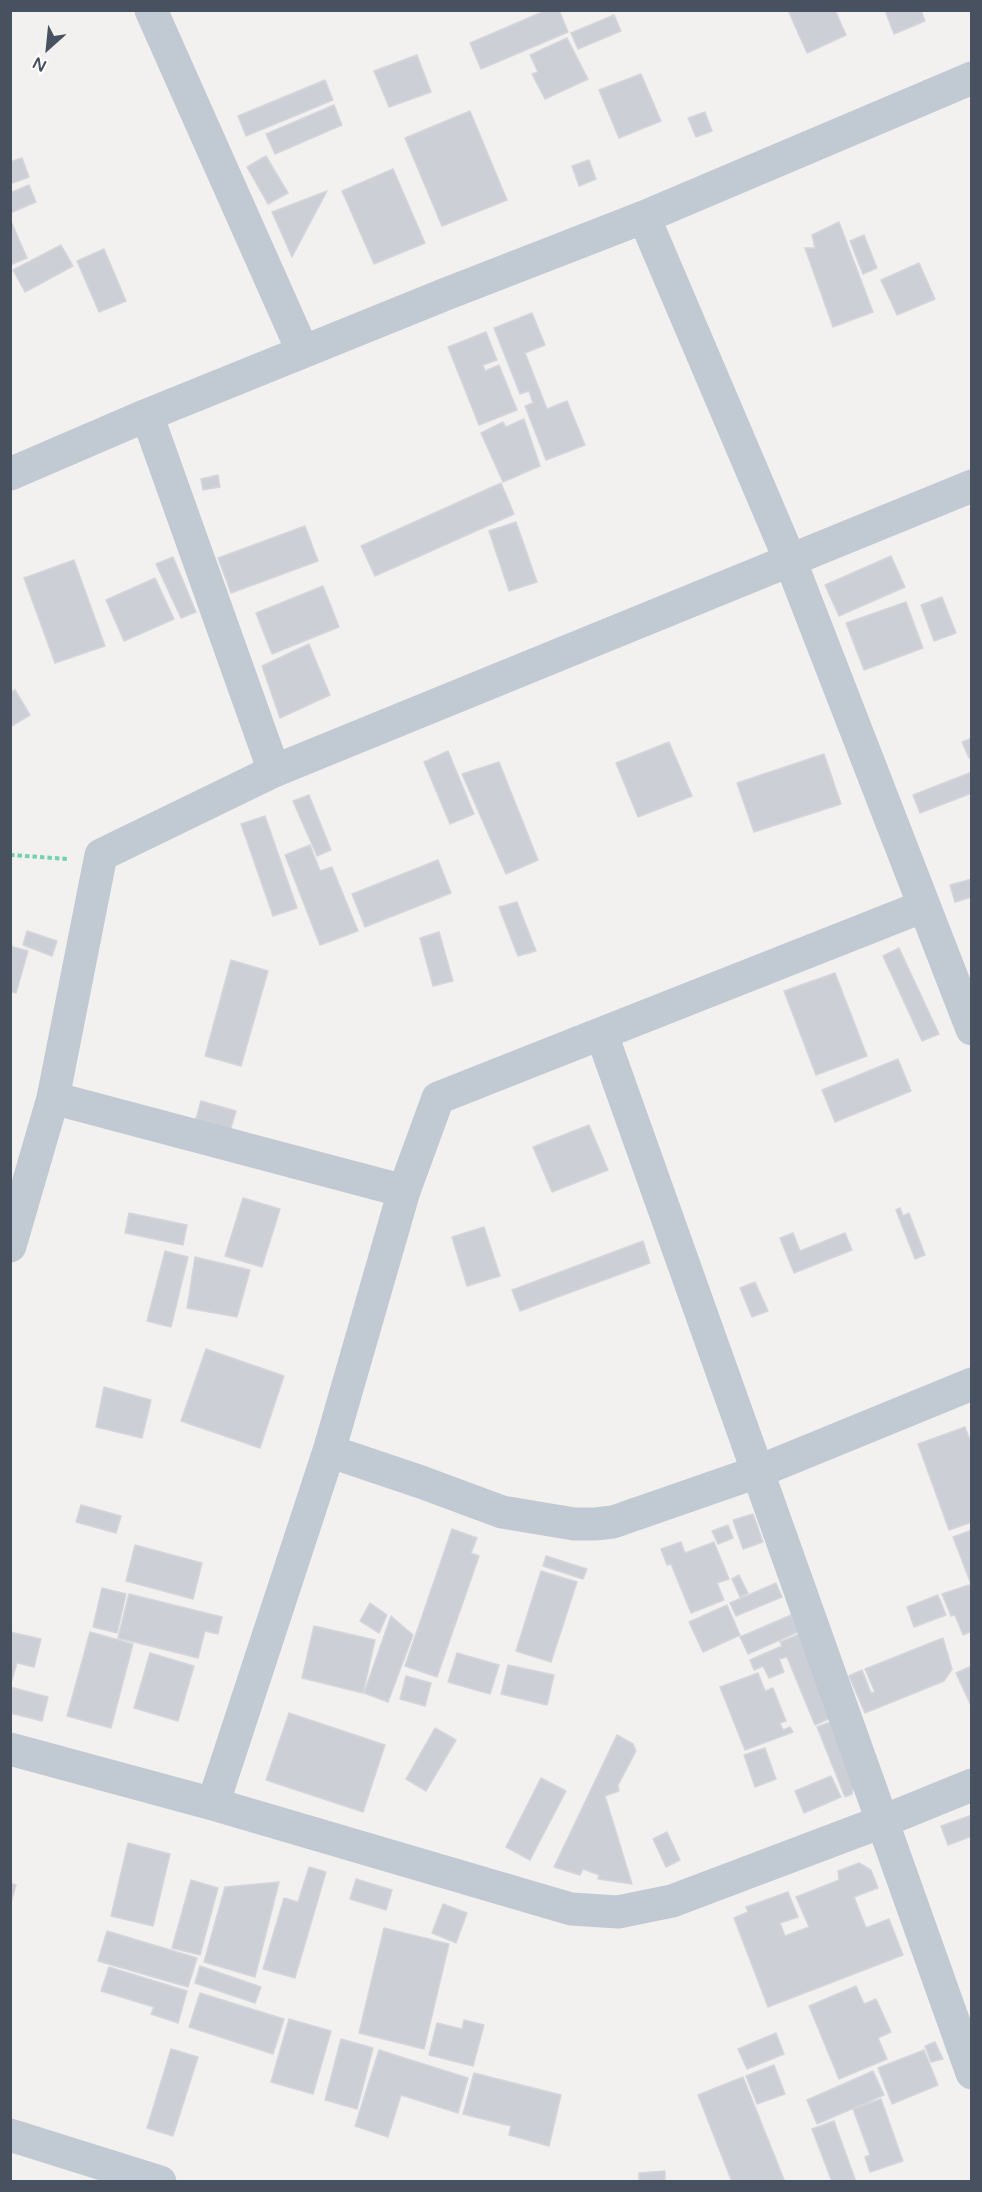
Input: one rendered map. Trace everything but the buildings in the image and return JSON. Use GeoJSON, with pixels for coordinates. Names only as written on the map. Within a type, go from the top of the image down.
{"type":"FeatureCollection","features":[{"type":"Feature","properties":{"kind":"street"},"geometry":{"type":"LineString","coordinates":[[159,13],[303,352]]}},
{"type":"Feature","properties":{"kind":"street"},"geometry":{"type":"LineString","coordinates":[[10,474],[147,415],[644,217],[972,78]]}},
{"type":"Feature","properties":{"kind":"street"},"geometry":{"type":"LineString","coordinates":[[644,217],[790,560],[972,1029]]}},
{"type":"Feature","properties":{"kind":"street"},"geometry":{"type":"LineString","coordinates":[[147,415],[274,771]]}},
{"type":"Feature","properties":{"kind":"street"},"geometry":{"type":"LineString","coordinates":[[10,1246],[53,1098],[101,855],[274,771],[972,486]]}},
{"type":"Feature","properties":{"kind":"street"},"geometry":{"type":"LineString","coordinates":[[213,1804],[329,1452],[404,1191],[436,1102],[440,1097],[924,906]]}},
{"type":"Feature","properties":{"kind":"street"},"geometry":{"type":"LineString","coordinates":[[602,1035],[972,2073]]}},
{"type":"Feature","properties":{"kind":"street"},"geometry":{"type":"LineString","coordinates":[[53,1098],[404,1191]]}},
{"type":"Feature","properties":{"kind":"street"},"geometry":{"type":"LineString","coordinates":[[329,1452],[421,1482],[502,1512],[574,1524],[613,1522],[757,1472],[972,1384]]}},
{"type":"Feature","properties":{"kind":"street"},"geometry":{"type":"LineString","coordinates":[[10,1749],[213,1804],[572,1909],[618,1912],[672,1901],[972,1785]]}},
{"type":"Feature","properties":{"kind":"street"},"geometry":{"type":"LineString","coordinates":[[10,2135],[160,2181]]}},
{"type":"Feature","properties":{"kind":"path"},"geometry":{"type":"LineString","coordinates":[[10,855],[62,859],[101,855]]}}]}
